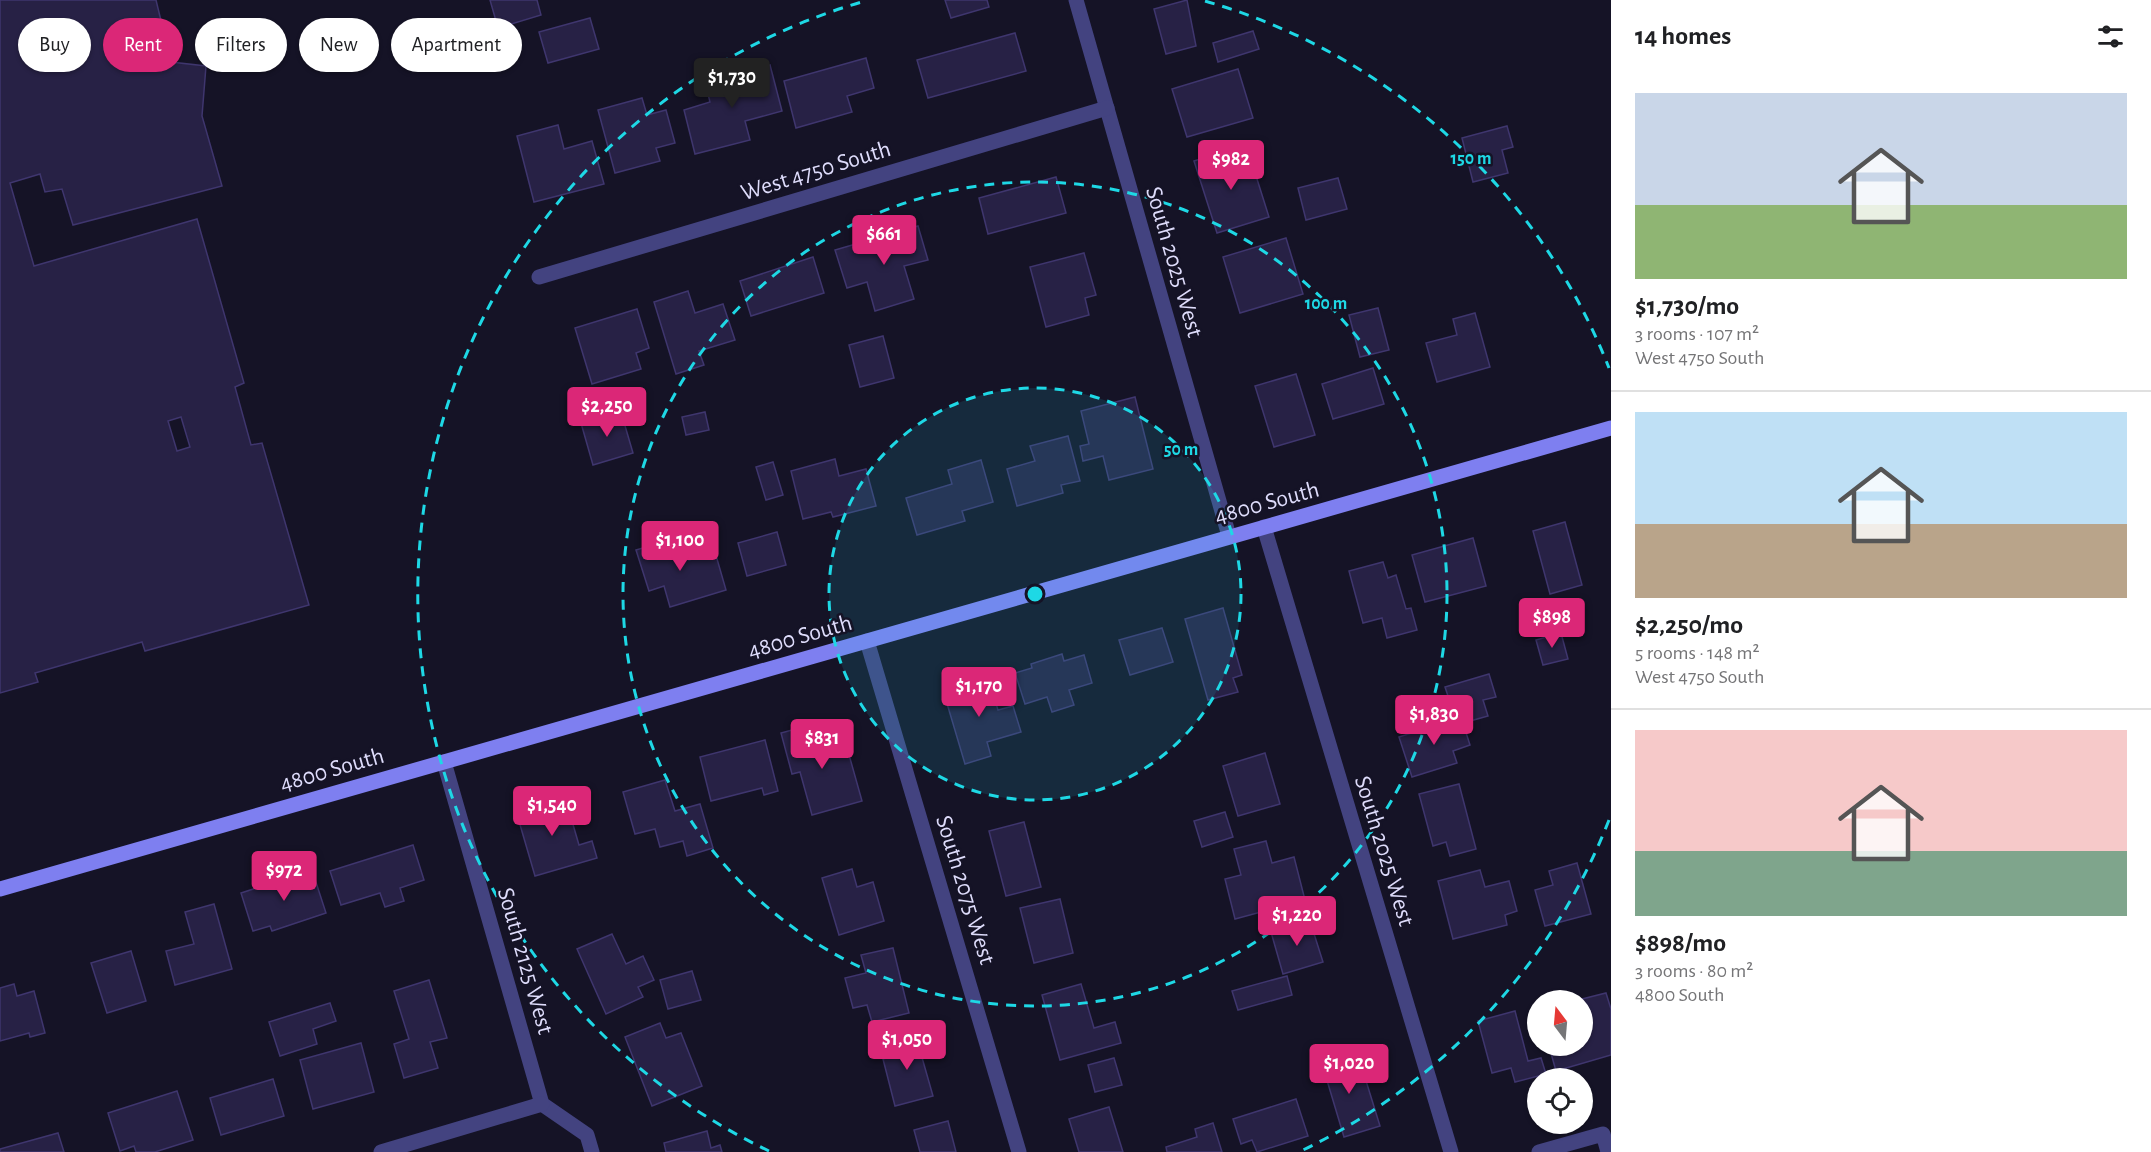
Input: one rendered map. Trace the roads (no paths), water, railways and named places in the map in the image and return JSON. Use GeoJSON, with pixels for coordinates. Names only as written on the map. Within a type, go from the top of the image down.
{"type":"FeatureCollection","features":[{"type":"Feature","properties":{"kind":"main road","name":"4800 South"},"geometry":{"type":"LineString","coordinates":[[0,889],[1611,428]]}},
{"type":"Feature","properties":{"kind":"street","name":"South 2025 West"},"geometry":{"type":"LineString","coordinates":[[1076,0],[1229,536]]}},
{"type":"Feature","properties":{"kind":"street","name":"West 4750 South"},"geometry":{"type":"LineString","coordinates":[[539,277],[1107,108]]}},
{"type":"Feature","properties":{"kind":"street","name":"South 2025 West"},"geometry":{"type":"LineString","coordinates":[[1264,527],[1451,1152]]}},
{"type":"Feature","properties":{"kind":"street","name":"South 2075 West"},"geometry":{"type":"LineString","coordinates":[[867,641],[1019,1152]]}},
{"type":"Feature","properties":{"kind":"street","name":"South 2125 West"},"geometry":{"type":"LineString","coordinates":[[444,762],[542,1104]]}},
{"type":"Feature","properties":{"kind":"street"},"geometry":{"type":"LineString","coordinates":[[381,1152],[542,1104],[587,1135],[592,1152]]}},
{"type":"Feature","properties":{"kind":"street"},"geometry":{"type":"LineString","coordinates":[[1539,1152],[1603,1134],[1608,1152]]}}]}
